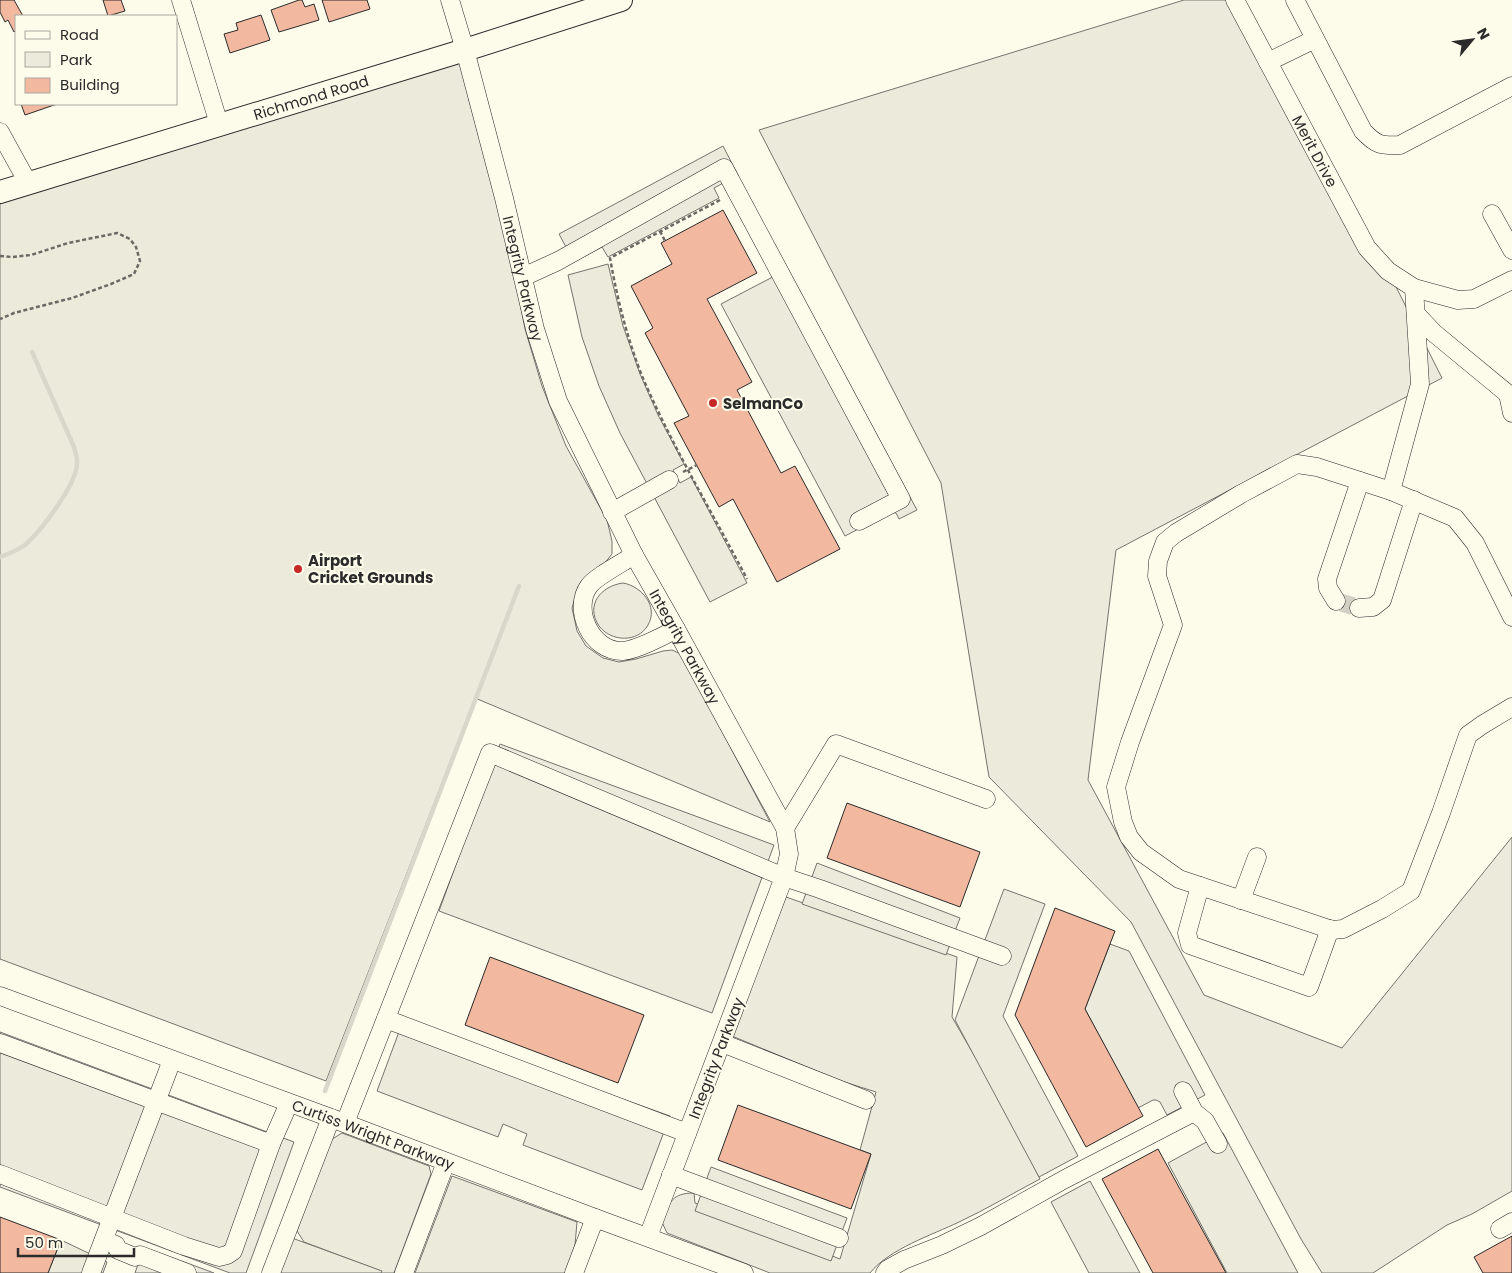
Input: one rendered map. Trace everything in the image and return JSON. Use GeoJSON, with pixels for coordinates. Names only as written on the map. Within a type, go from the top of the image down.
{"type":"FeatureCollection","features":[{"type":"Feature","properties":{"kind":"main road","name":"Richmond Road"},"geometry":{"type":"LineString","coordinates":[[0,192],[465,50],[621,0]]}},
{"type":"Feature","properties":{"kind":"street"},"geometry":{"type":"LineString","coordinates":[[181,0],[219,124]]}},
{"type":"Feature","properties":{"kind":"street","name":"Integrity Parkway"},"geometry":{"type":"LineString","coordinates":[[450,0],[504,198],[535,328],[558,401],[634,555],[785,828],[789,854],[784,877],[648,1237]]}},
{"type":"Feature","properties":{"kind":"street","name":"Merit Drive"},"geometry":{"type":"LineString","coordinates":[[1235,0],[1367,248],[1388,271],[1414,288],[1458,300],[1474,299],[1512,280]]}},
{"type":"Feature","properties":{"kind":"street"},"geometry":{"type":"LineString","coordinates":[[1294,0],[1363,131],[1373,142],[1385,146],[1400,145],[1512,86]]}},
{"type":"Feature","properties":{"kind":"street"},"geometry":{"type":"LineString","coordinates":[[1268,62],[1315,39]]}},
{"type":"Feature","properties":{"kind":"street"},"geometry":{"type":"LineString","coordinates":[[0,132],[28,183]]}},
{"type":"Feature","properties":{"kind":"street"},"geometry":{"type":"LineString","coordinates":[[523,277],[558,261],[724,168],[901,500],[859,521]]}},
{"type":"Feature","properties":{"kind":"street"},"geometry":{"type":"LineString","coordinates":[[1492,214],[1512,250]]}},
{"type":"Feature","properties":{"kind":"street"},"geometry":{"type":"LineString","coordinates":[[1391,491],[1420,384],[1414,288]]}},
{"type":"Feature","properties":{"kind":"street"},"geometry":{"type":"LineString","coordinates":[[1416,314],[1434,333],[1510,394],[1512,413]]}},
{"type":"Feature","properties":{"kind":"street"},"geometry":{"type":"LineString","coordinates":[[1512,616],[1475,543],[1455,518],[1391,491],[1317,467],[1297,464],[1241,494],[1176,533],[1165,542],[1158,561],[1157,576],[1173,625],[1130,742],[1116,787],[1123,822],[1129,837],[1141,852],[1179,879],[1330,929],[1343,929],[1382,909],[1411,891],[1468,736],[1512,707]]}},
{"type":"Feature","properties":{"kind":"street"},"geometry":{"type":"LineString","coordinates":[[612,512],[669,480]]}},
{"type":"Feature","properties":{"kind":"street"},"geometry":{"type":"LineString","coordinates":[[1336,600],[1328,588],[1328,579],[1360,481]]}},
{"type":"Feature","properties":{"kind":"street"},"geometry":{"type":"LineString","coordinates":[[1359,608],[1373,607],[1382,600],[1414,500]]}},
{"type":"Feature","properties":{"kind":"street"},"geometry":{"type":"LineString","coordinates":[[634,555],[590,584],[582,599],[583,617],[590,633],[603,646],[622,651],[661,638],[676,629]]}},
{"type":"Feature","properties":{"kind":"street"},"geometry":{"type":"LineString","coordinates":[[785,828],[836,744],[986,799]]}},
{"type":"Feature","properties":{"kind":"street"},"geometry":{"type":"LineString","coordinates":[[271,1273],[338,1120],[386,1019],[490,753],[784,877],[820,888],[1002,956]]}},
{"type":"Feature","properties":{"kind":"street"},"geometry":{"type":"LineString","coordinates":[[1241,900],[1257,857]]}},
{"type":"Feature","properties":{"kind":"street"},"geometry":{"type":"LineString","coordinates":[[1200,886],[1187,933],[1190,946],[1309,987],[1330,929]]}},
{"type":"Feature","properties":{"kind":"street","name":"Curtiss Wright Parkway"},"geometry":{"type":"LineString","coordinates":[[0,997],[338,1120],[735,1271]]}},
{"type":"Feature","properties":{"kind":"street"},"geometry":{"type":"LineString","coordinates":[[386,1019],[687,1133]]}},
{"type":"Feature","properties":{"kind":"street"},"geometry":{"type":"LineString","coordinates":[[722,1042],[866,1100]]}},
{"type":"Feature","properties":{"kind":"street"},"geometry":{"type":"LineString","coordinates":[[0,1043],[271,1144]]}},
{"type":"Feature","properties":{"kind":"street"},"geometry":{"type":"LineString","coordinates":[[91,1273],[110,1242],[113,1218],[172,1060]]}},
{"type":"Feature","properties":{"kind":"street"},"geometry":{"type":"LineString","coordinates":[[1183,1091],[1194,1112],[1205,1121],[1218,1144]]}},
{"type":"Feature","properties":{"kind":"street"},"geometry":{"type":"LineString","coordinates":[[0,1174],[184,1246],[219,1257],[227,1256],[233,1251],[271,1144],[289,1103]]}},
{"type":"Feature","properties":{"kind":"street"},"geometry":{"type":"LineString","coordinates":[[885,1273],[888,1269],[904,1260],[942,1245],[981,1226],[1065,1179],[1194,1112]]}},
{"type":"Feature","properties":{"kind":"street"},"geometry":{"type":"LineString","coordinates":[[404,1273],[446,1162]]}},
{"type":"Feature","properties":{"kind":"street"},"geometry":{"type":"LineString","coordinates":[[671,1175],[839,1238]]}},
{"type":"Feature","properties":{"kind":"street"},"geometry":{"type":"LineString","coordinates":[[574,1273],[595,1218]]}},
{"type":"Feature","properties":{"kind":"street"},"geometry":{"type":"LineString","coordinates":[[110,1242],[121,1242],[137,1249],[140,1255],[188,1273]]}},
{"type":"Feature","properties":{"kind":"path"},"geometry":{"type":"LineString","coordinates":[[720,200],[610,258],[615,288],[625,326],[642,374],[660,414],[747,579]]}},
{"type":"Feature","properties":{"kind":"path"},"geometry":{"type":"LineString","coordinates":[[660,231],[665,241]]}},
{"type":"Feature","properties":{"kind":"path"},"geometry":{"type":"LineString","coordinates":[[0,256],[31,255],[68,243],[117,233],[133,243],[140,261],[134,274],[111,284],[72,298],[14,313],[0,319]]}},
{"type":"Feature","properties":{"kind":"green space"},"geometry":{"type":"Polygon","coordinates":[[[1184,0],[1235,0],[1388,271],[1442,378],[1116,550],[1088,780],[1204,995],[1342,1048],[1512,837],[1512,1191],[1472,1214],[1447,1225],[1373,1273],[1322,1273],[1301,1239],[1131,922],[989,777],[941,483],[759,130],[1184,0]]]}},
{"type":"Feature","properties":{"kind":"green space","name":"Airport Cricket Grounds"},"geometry":{"type":"Polygon","coordinates":[[[465,50],[469,100],[504,220],[525,329],[542,386],[566,446],[607,520],[612,541],[612,554],[604,564],[590,573],[578,588],[572,608],[577,631],[586,646],[603,658],[619,662],[663,651],[672,650],[681,654],[770,822],[475,698],[326,1081],[0,959],[0,192],[465,50]]]}},
{"type":"Feature","properties":{"kind":"green space"},"geometry":{"type":"Polygon","coordinates":[[[623,583],[636,588],[642,593],[650,604],[651,611],[651,618],[644,631],[638,635],[624,638],[610,635],[604,631],[595,618],[594,611],[595,604],[602,592],[623,583]]]}},
{"type":"Feature","properties":{"kind":"green space"},"geometry":{"type":"Polygon","coordinates":[[[786,897],[957,957],[952,1017],[997,1095],[1040,1179],[969,1217],[899,1250],[878,1264],[870,1273],[770,1273],[667,1233],[661,1220],[667,1208],[676,1197],[687,1193],[694,1193],[695,1203],[840,1259],[871,1154],[860,1150],[876,1092],[838,1080],[732,1036],[786,897]]]}},
{"type":"Feature","properties":{"kind":"green space"},"geometry":{"type":"Polygon","coordinates":[[[342,1133],[429,1166],[431,1174],[394,1273],[381,1273],[381,1271],[304,1242],[297,1231],[329,1141],[342,1133]]]}},
{"type":"Feature","properties":{"kind":"green space"},"geometry":{"type":"Polygon","coordinates":[[[452,1176],[577,1222],[575,1245],[565,1273],[415,1273],[452,1176]]]}},
{"type":"Feature","properties":{"kind":"shaded area"},"geometry":{"type":"Polygon","coordinates":[[[723,146],[738,175],[714,188],[719,198],[608,257],[602,247],[574,262],[559,234],[723,146]]]}},
{"type":"Feature","properties":{"kind":"shaded area"},"geometry":{"type":"Polygon","coordinates":[[[608,264],[623,326],[640,374],[658,415],[684,464],[673,470],[680,483],[691,477],[747,583],[710,602],[620,433],[599,386],[582,337],[568,275],[608,264]]]}},
{"type":"Feature","properties":{"kind":"shaded area"},"geometry":{"type":"Polygon","coordinates":[[[788,269],[917,510],[899,519],[896,513],[891,512],[845,536],[721,304],[788,269]]]}},
{"type":"Feature","properties":{"kind":"shaded area"},"geometry":{"type":"Polygon","coordinates":[[[500,744],[774,845],[712,1013],[439,911],[500,744]]]}},
{"type":"Feature","properties":{"kind":"shaded area"},"geometry":{"type":"Polygon","coordinates":[[[817,863],[960,918],[946,955],[802,904],[817,863]]]}},
{"type":"Feature","properties":{"kind":"shaded area"},"geometry":{"type":"Polygon","coordinates":[[[1004,889],[1045,904],[1003,1016],[1078,1156],[1039,1177],[955,1020],[1004,889]]]}},
{"type":"Feature","properties":{"kind":"shaded area"},"geometry":{"type":"Polygon","coordinates":[[[1110,944],[1129,951],[1205,1095],[1167,1115],[1160,1102],[1156,1100],[1138,1108],[1085,1009],[1110,944]]]}},
{"type":"Feature","properties":{"kind":"shaded area"},"geometry":{"type":"Polygon","coordinates":[[[403,1021],[670,1116],[642,1190],[523,1145],[527,1134],[503,1124],[498,1137],[377,1091],[403,1021]]]}},
{"type":"Feature","properties":{"kind":"shaded area"},"geometry":{"type":"Polygon","coordinates":[[[0,1032],[294,1142],[246,1273],[230,1273],[0,1187],[0,1032]]]}},
{"type":"Feature","properties":{"kind":"shaded area"},"geometry":{"type":"Polygon","coordinates":[[[1223,1133],[1298,1273],[1227,1273],[1168,1163],[1223,1133]]]}},
{"type":"Feature","properties":{"kind":"shaded area"},"geometry":{"type":"Polygon","coordinates":[[[711,1167],[847,1218],[831,1261],[695,1211],[711,1167]]]}},
{"type":"Feature","properties":{"kind":"shaded area"},"geometry":{"type":"Polygon","coordinates":[[[1090,1181],[1140,1273],[1089,1273],[1051,1202],[1090,1181]]]}},
{"type":"Feature","properties":{"kind":"shaded area"},"geometry":{"type":"Polygon","coordinates":[[[292,1238],[382,1271],[381,1273],[279,1273],[292,1238]]]}},
{"type":"Feature","properties":{"kind":"shaded area"},"geometry":{"type":"Polygon","coordinates":[[[61,1240],[107,1262],[103,1273],[48,1273],[61,1240]]]}},
{"type":"Feature","properties":{"kind":"shaded area"},"geometry":{"type":"Polygon","coordinates":[[[144,1247],[214,1273],[135,1273],[144,1247]]]}},
{"type":"Feature","properties":{"kind":"building"},"geometry":{"type":"Polygon","coordinates":[[[0,0],[14,0],[22,15],[15,15],[14,32],[8,20],[5,22],[0,12],[0,0]]]}},
{"type":"Feature","properties":{"kind":"building"},"geometry":{"type":"Polygon","coordinates":[[[103,0],[121,0],[125,11],[108,15],[103,0]]]}},
{"type":"Feature","properties":{"kind":"building"},"geometry":{"type":"Polygon","coordinates":[[[302,0],[305,7],[314,4],[319,20],[279,32],[271,10],[302,0]]]}},
{"type":"Feature","properties":{"kind":"building"},"geometry":{"type":"Polygon","coordinates":[[[322,0],[367,0],[370,9],[329,22],[322,0]]]}},
{"type":"Feature","properties":{"kind":"building"},"geometry":{"type":"Polygon","coordinates":[[[261,15],[270,40],[230,53],[224,34],[238,30],[236,23],[261,15]]]}},
{"type":"Feature","properties":{"kind":"building"},"geometry":{"type":"Polygon","coordinates":[[[21,105],[54,105],[25,115],[21,105]]]}},
{"type":"Feature","properties":{"kind":"building","name":"SelmanCo"},"geometry":{"type":"Polygon","coordinates":[[[723,210],[757,273],[707,299],[752,382],[737,390],[781,473],[795,466],[840,549],[777,582],[733,499],[719,507],[674,423],[689,416],[645,333],[653,328],[631,286],[672,264],[661,243],[723,210]]]}},
{"type":"Feature","properties":{"kind":"building"},"geometry":{"type":"Polygon","coordinates":[[[847,803],[980,852],[960,907],[827,858],[847,803]]]}},
{"type":"Feature","properties":{"kind":"building"},"geometry":{"type":"Polygon","coordinates":[[[1055,908],[1115,931],[1085,1009],[1143,1116],[1086,1147],[1015,1015],[1055,908]]]}},
{"type":"Feature","properties":{"kind":"building"},"geometry":{"type":"Polygon","coordinates":[[[490,957],[644,1015],[618,1083],[465,1025],[490,957]]]}},
{"type":"Feature","properties":{"kind":"building"},"geometry":{"type":"Polygon","coordinates":[[[738,1105],[871,1154],[851,1209],[718,1160],[738,1105]]]}},
{"type":"Feature","properties":{"kind":"building"},"geometry":{"type":"Polygon","coordinates":[[[1158,1149],[1226,1273],[1153,1273],[1102,1179],[1158,1149]]]}},
{"type":"Feature","properties":{"kind":"building"},"geometry":{"type":"Polygon","coordinates":[[[0,1217],[61,1240],[48,1273],[0,1273],[0,1217]]]}},
{"type":"Feature","properties":{"kind":"building"},"geometry":{"type":"Polygon","coordinates":[[[1512,1236],[1512,1273],[1483,1273],[1474,1257],[1512,1236]]]}},
{"type":"Feature","properties":{"kind":"waterway"},"geometry":{"type":"LineString","coordinates":[[0,557],[25,545],[40,529],[65,494],[71,483],[77,463],[74,447],[32,352]]}},
{"type":"Feature","properties":{"kind":"waterway"},"geometry":{"type":"LineString","coordinates":[[325,1091],[519,586]]}},
{"type":"Feature","properties":{"kind":"tunnel"},"geometry":{"type":"LineString","coordinates":[[1336,601],[1359,608]]}},
{"type":"Feature","properties":{"kind":"place","name":"SelmanCo"},"geometry":{"type":"Point","coordinates":[713,403]}},
{"type":"Feature","properties":{"kind":"place","name":"Airport Cricket Grounds"},"geometry":{"type":"Point","coordinates":[298,569]}}]}
